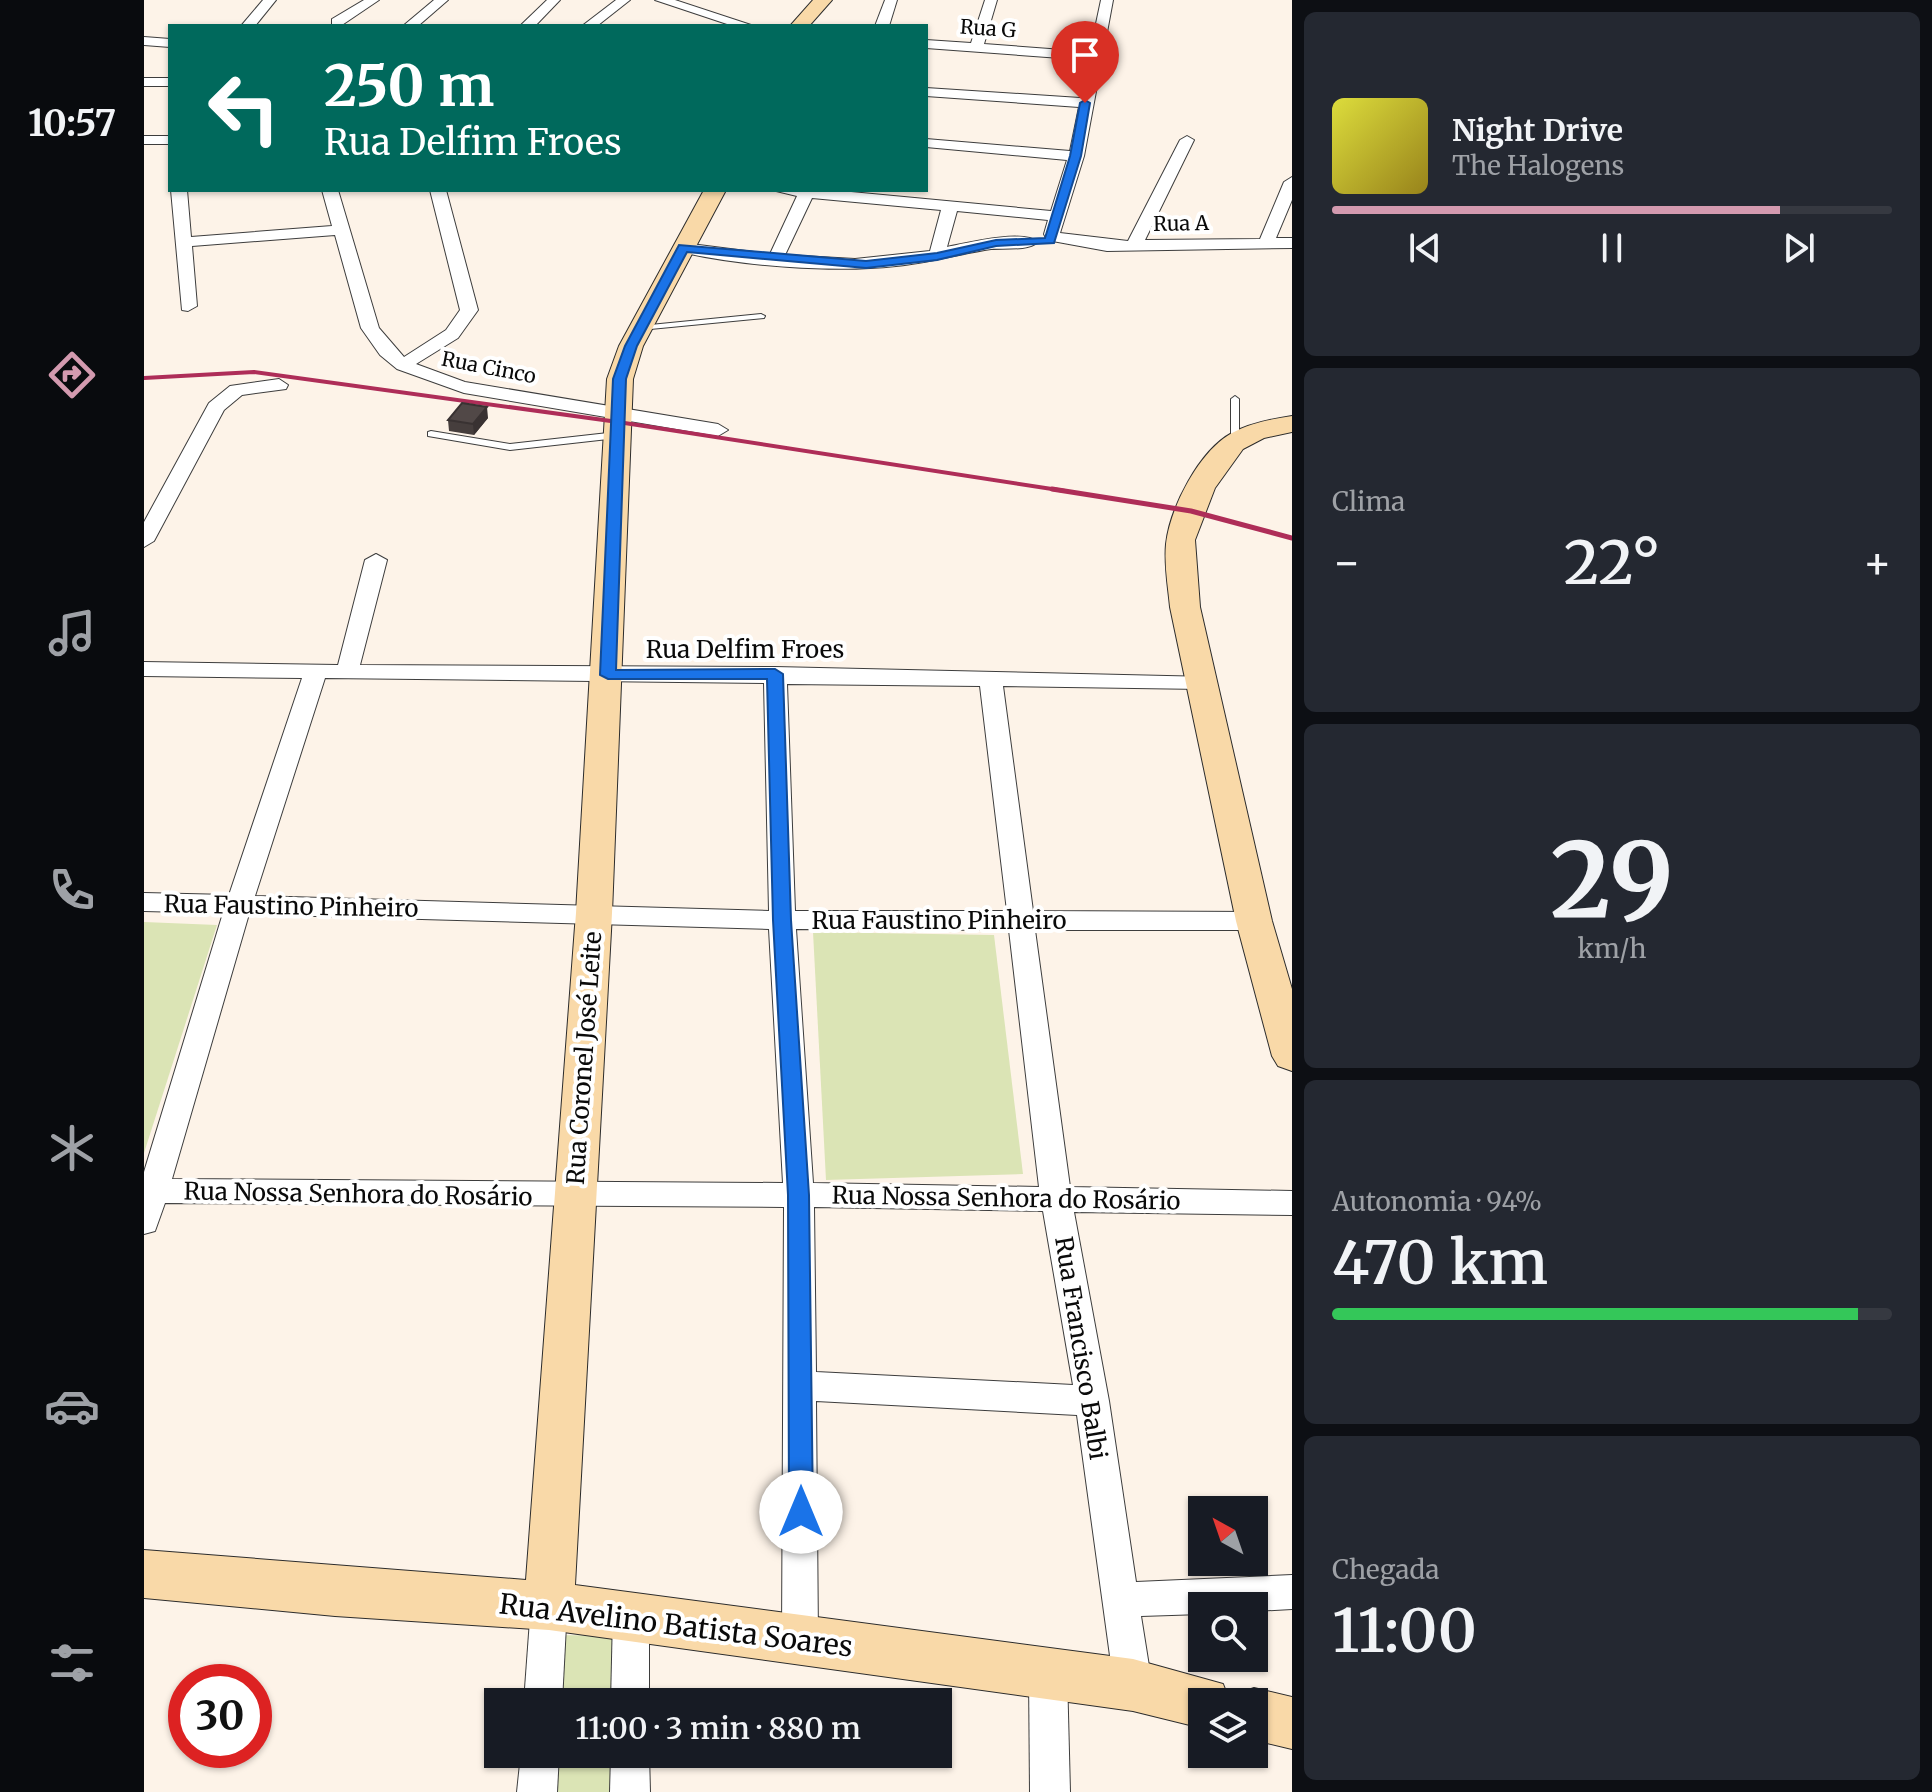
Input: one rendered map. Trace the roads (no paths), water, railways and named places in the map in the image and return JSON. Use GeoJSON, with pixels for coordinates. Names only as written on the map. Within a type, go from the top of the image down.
{"type":"FeatureCollection","features":[{"type":"Feature","properties":{"kind":"street"},"geometry":{"type":"LineString","coordinates":[[250,24],[270,0]]}},
{"type":"Feature","properties":{"kind":"street"},"geometry":{"type":"LineString","coordinates":[[337,22],[373,0]]}},
{"type":"Feature","properties":{"kind":"street"},"geometry":{"type":"LineString","coordinates":[[412,24],[442,0]]}},
{"type":"Feature","properties":{"kind":"street"},"geometry":{"type":"LineString","coordinates":[[529,24],[554,0]]}},
{"type":"Feature","properties":{"kind":"street"},"geometry":{"type":"LineString","coordinates":[[592,24],[624,0]]}},
{"type":"Feature","properties":{"kind":"street"},"geometry":{"type":"LineString","coordinates":[[661,0],[740,24]]}},
{"type":"Feature","properties":{"kind":"street"},"geometry":{"type":"LineString","coordinates":[[801,24],[823,0]]}},
{"type":"Feature","properties":{"kind":"street"},"geometry":{"type":"LineString","coordinates":[[883,24],[891,0]]}},
{"type":"Feature","properties":{"kind":"street"},"geometry":{"type":"LineString","coordinates":[[976,48],[991,0]]}},
{"type":"Feature","properties":{"kind":"street"},"geometry":{"type":"LineString","coordinates":[[1046,232],[1076,156],[1107,0]]}},
{"type":"Feature","properties":{"kind":"street"},"geometry":{"type":"LineString","coordinates":[[690,24],[698,12]]}},
{"type":"Feature","properties":{"kind":"street"},"geometry":{"type":"LineString","coordinates":[[144,41],[168,43]]}},
{"type":"Feature","properties":{"kind":"street","name":"Rua G"},"geometry":{"type":"LineString","coordinates":[[928,44],[1095,56]]}},
{"type":"Feature","properties":{"kind":"street"},"geometry":{"type":"LineString","coordinates":[[144,82],[168,82]]}},
{"type":"Feature","properties":{"kind":"street"},"geometry":{"type":"LineString","coordinates":[[928,92],[1085,103]]}},
{"type":"Feature","properties":{"kind":"street"},"geometry":{"type":"LineString","coordinates":[[144,140],[168,140]]}},
{"type":"Feature","properties":{"kind":"street"},"geometry":{"type":"LineString","coordinates":[[1134,246],[1187,140]]}},
{"type":"Feature","properties":{"kind":"street"},"geometry":{"type":"LineString","coordinates":[[928,143],[1076,156]]}},
{"type":"Feature","properties":{"kind":"street"},"geometry":{"type":"LineString","coordinates":[[1266,243],[1292,182]]}},
{"type":"Feature","properties":{"kind":"street"},"geometry":{"type":"LineString","coordinates":[[179,192],[188,306]]}},
{"type":"Feature","properties":{"kind":"street","name":"Rua Cinco"},"geometry":{"type":"LineString","coordinates":[[331,192],[374,338],[403,365],[424,376],[464,387],[618,424],[718,430]]}},
{"type":"Feature","properties":{"kind":"street"},"geometry":{"type":"LineString","coordinates":[[403,365],[452,334],[469,310],[439,192]]}},
{"type":"Feature","properties":{"kind":"street","name":"Rua Coronel José Leite"},"geometry":{"type":"LineString","coordinates":[[544,1688],[608,675],[620,379],[640,328],[714,192]]}},
{"type":"Feature","properties":{"kind":"street"},"geometry":{"type":"LineString","coordinates":[[776,258],[808,192]]}},
{"type":"Feature","properties":{"kind":"street"},"geometry":{"type":"LineString","coordinates":[[817,192],[950,206],[1046,232]]}},
{"type":"Feature","properties":{"kind":"street"},"geometry":{"type":"LineString","coordinates":[[937,256],[950,206]]}},
{"type":"Feature","properties":{"kind":"street"},"geometry":{"type":"LineString","coordinates":[[183,242],[342,230]]}},
{"type":"Feature","properties":{"kind":"street"},"geometry":{"type":"LineString","coordinates":[[683,248],[866,264],[937,256],[1046,232]]}},
{"type":"Feature","properties":{"kind":"street","name":"Rua A"},"geometry":{"type":"LineString","coordinates":[[1046,232],[1134,246],[1292,243]]}},
{"type":"Feature","properties":{"kind":"street"},"geometry":{"type":"LineString","coordinates":[[144,541],[153,506],[183,463],[209,417],[228,395],[250,387],[279,385]]}},
{"type":"Feature","properties":{"kind":"street"},"geometry":{"type":"LineString","coordinates":[[1292,424],[1235,442],[1211,470],[1181,538],[1185,607],[1254,921],[1292,1056]]}},
{"type":"Feature","properties":{"kind":"street"},"geometry":{"type":"LineString","coordinates":[[347,673],[376,560]]}},
{"type":"Feature","properties":{"kind":"street","name":"Rua Delfim Froes"},"geometry":{"type":"LineString","coordinates":[[144,669],[315,673],[775,674],[1202,682]]}},
{"type":"Feature","properties":{"kind":"street"},"geometry":{"type":"LineString","coordinates":[[144,1222],[149,1191],[315,673]]}},
{"type":"Feature","properties":{"kind":"street"},"geometry":{"type":"LineString","coordinates":[[775,674],[782,920],[799,1195],[802,1386],[800,1638]]}},
{"type":"Feature","properties":{"kind":"street","name":"Rua Francisco Balbi"},"geometry":{"type":"LineString","coordinates":[[990,678],[1056,1198],[1092,1401],[1133,1685]]}},
{"type":"Feature","properties":{"kind":"street","name":"Rua Faustino Pinheiro"},"geometry":{"type":"LineString","coordinates":[[144,902],[782,920],[1254,921]]}},
{"type":"Feature","properties":{"kind":"street","name":"Rua Nossa Senhora do Rosário"},"geometry":{"type":"LineString","coordinates":[[149,1191],[799,1195],[1292,1203]]}},
{"type":"Feature","properties":{"kind":"street"},"geometry":{"type":"LineString","coordinates":[[802,1386],[1092,1401]]}},
{"type":"Feature","properties":{"kind":"street","name":"Rua Avelino Batista Soares"},"geometry":{"type":"LineString","coordinates":[[144,1574],[335,1592],[549,1606],[1133,1685],[1188,1698]]}},
{"type":"Feature","properties":{"kind":"street"},"geometry":{"type":"LineString","coordinates":[[1121,1600],[1292,1592]]}},
{"type":"Feature","properties":{"kind":"street"},"geometry":{"type":"LineString","coordinates":[[630,1688],[631,1616]]}},
{"type":"Feature","properties":{"kind":"street"},"geometry":{"type":"LineString","coordinates":[[1048,1674],[1050,1792]]}},
{"type":"Feature","properties":{"kind":"street"},"geometry":{"type":"LineString","coordinates":[[1268,1717],[1292,1723]]}},
{"type":"Feature","properties":{"kind":"street"},"geometry":{"type":"LineString","coordinates":[[537,1792],[539,1768]]}},
{"type":"Feature","properties":{"kind":"street"},"geometry":{"type":"LineString","coordinates":[[630,1768],[630,1792]]}},
{"type":"Feature","properties":{"kind":"lane"},"geometry":{"type":"LineString","coordinates":[[640,328],[761,316]]}},
{"type":"Feature","properties":{"kind":"lane"},"geometry":{"type":"LineString","coordinates":[[1235,399],[1235,442]]}},
{"type":"Feature","properties":{"kind":"lane"},"geometry":{"type":"LineString","coordinates":[[431,434],[510,447],[618,424]]}},
{"type":"Feature","properties":{"kind":"railway"},"geometry":{"type":"LineString","coordinates":[[144,378],[254,372],[618,422],[1065,491]]}},
{"type":"Feature","properties":{"kind":"railway"},"geometry":{"type":"LineString","coordinates":[[1052,489],[1191,511],[1292,538]]}}]}
